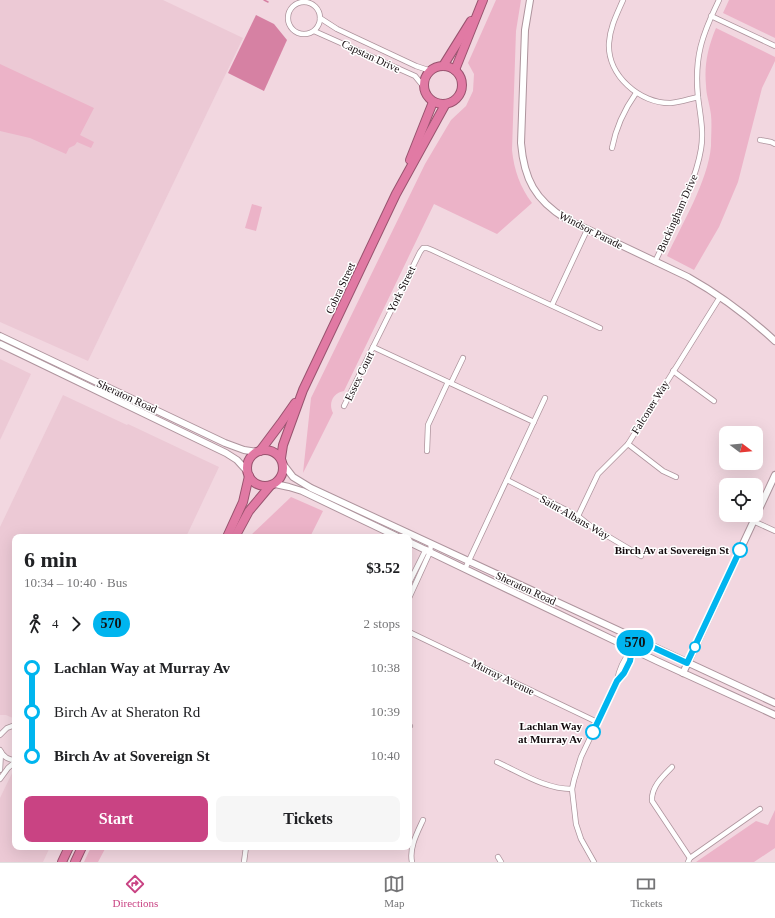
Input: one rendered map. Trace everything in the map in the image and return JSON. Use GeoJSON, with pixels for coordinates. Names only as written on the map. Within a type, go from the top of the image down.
{"type":"FeatureCollection","features":[{"type":"Feature","properties":{"kind":"highway"},"geometry":{"type":"LineString","coordinates":[[443,66],[482,2]]}},
{"type":"Feature","properties":{"kind":"highway"},"geometry":{"type":"LineString","coordinates":[[455,70],[482,2]]}},
{"type":"Feature","properties":{"kind":"highway"},"geometry":{"type":"LineString","coordinates":[[443,66],[450,67],[460,75],[463,88],[457,99],[452,103],[445,105],[433,102],[428,98],[424,87],[427,75],[436,67],[443,66]]}},
{"type":"Feature","properties":{"kind":"highway","name":"Cobra Street"},"geometry":{"type":"LineString","coordinates":[[396,194],[433,102]]}},
{"type":"Feature","properties":{"kind":"highway","name":"Cobra Street"},"geometry":{"type":"LineString","coordinates":[[282,461],[283,445],[303,390],[396,194],[445,105]]}},
{"type":"Feature","properties":{"kind":"highway","name":"Cobra Street"},"geometry":{"type":"LineString","coordinates":[[258,451],[281,423],[303,390]]}},
{"type":"Feature","properties":{"kind":"highway"},"geometry":{"type":"LineString","coordinates":[[228,534],[243,502],[250,459],[258,451],[265,450],[274,452],[282,461],[282,475],[249,511],[237,534]]}},
{"type":"Feature","properties":{"kind":"highway"},"geometry":{"type":"LineString","coordinates":[[248,473],[258,485],[272,485]]}},
{"type":"Feature","properties":{"kind":"highway"},"geometry":{"type":"LineString","coordinates":[[62,862],[68,850]]}},
{"type":"Feature","properties":{"kind":"highway"},"geometry":{"type":"LineString","coordinates":[[75,862],[81,850]]}},
{"type":"Feature","properties":{"kind":"street"},"geometry":{"type":"LineString","coordinates":[[315,6],[318,0]]}},
{"type":"Feature","properties":{"kind":"street","name":"Windsor Parade"},"geometry":{"type":"LineString","coordinates":[[530,0],[525,30],[521,143],[522,160],[526,175],[534,190],[543,202],[555,213],[587,230],[688,277],[739,310],[775,341]]}},
{"type":"Feature","properties":{"kind":"street"},"geometry":{"type":"LineString","coordinates":[[624,0],[612,23],[609,45],[612,61],[625,84],[636,93],[653,100],[670,103],[698,97]]}},
{"type":"Feature","properties":{"kind":"street","name":"Buckingham Drive"},"geometry":{"type":"LineString","coordinates":[[655,262],[689,189],[702,148],[702,130],[696,75],[698,56],[703,36],[719,0]]}},
{"type":"Feature","properties":{"kind":"street"},"geometry":{"type":"LineString","coordinates":[[305,1],[315,6],[318,10],[320,18],[314,31],[301,34],[293,31],[287,19],[289,10],[296,4],[305,1]]}},
{"type":"Feature","properties":{"kind":"street"},"geometry":{"type":"LineString","coordinates":[[711,16],[775,46]]}},
{"type":"Feature","properties":{"kind":"street","name":"Capstan Drive"},"geometry":{"type":"LineString","coordinates":[[320,18],[337,29],[416,66],[431,71]]}},
{"type":"Feature","properties":{"kind":"street","name":"Capstan Drive"},"geometry":{"type":"LineString","coordinates":[[314,31],[415,76],[424,87]]}},
{"type":"Feature","properties":{"kind":"street"},"geometry":{"type":"LineString","coordinates":[[612,148],[619,123],[627,106],[636,93]]}},
{"type":"Feature","properties":{"kind":"street"},"geometry":{"type":"LineString","coordinates":[[760,140],[775,144]]}},
{"type":"Feature","properties":{"kind":"street"},"geometry":{"type":"LineString","coordinates":[[552,305],[587,230]]}},
{"type":"Feature","properties":{"kind":"street","name":"York Street"},"geometry":{"type":"LineString","coordinates":[[373,347],[417,256],[423,248],[432,250],[600,328]]}},
{"type":"Feature","properties":{"kind":"street","name":"Falconer Way"},"geometry":{"type":"LineString","coordinates":[[578,516],[598,474],[628,444],[720,297]]}},
{"type":"Feature","properties":{"kind":"street","name":"Sheraton Road"},"geometry":{"type":"LineString","coordinates":[[0,336],[230,445],[244,450],[258,451]]}},
{"type":"Feature","properties":{"kind":"street","name":"Sheraton Road"},"geometry":{"type":"LineString","coordinates":[[0,344],[226,453],[237,460],[248,473]]}},
{"type":"Feature","properties":{"kind":"street"},"geometry":{"type":"LineString","coordinates":[[373,347],[534,422]]}},
{"type":"Feature","properties":{"kind":"street","name":"Essex Court"},"geometry":{"type":"LineString","coordinates":[[344,406],[373,347]]}},
{"type":"Feature","properties":{"kind":"street"},"geometry":{"type":"LineString","coordinates":[[427,451],[428,425],[463,358]]}},
{"type":"Feature","properties":{"kind":"street"},"geometry":{"type":"LineString","coordinates":[[673,370],[714,401]]}},
{"type":"Feature","properties":{"kind":"street"},"geometry":{"type":"LineString","coordinates":[[465,569],[545,398]]}},
{"type":"Feature","properties":{"kind":"street"},"geometry":{"type":"LineString","coordinates":[[168,424],[170,417]]}},
{"type":"Feature","properties":{"kind":"street"},"geometry":{"type":"LineString","coordinates":[[628,444],[663,471],[676,477]]}},
{"type":"Feature","properties":{"kind":"street","name":"Sheraton Road"},"geometry":{"type":"LineString","coordinates":[[282,461],[294,477],[311,488],[410,534]]}},
{"type":"Feature","properties":{"kind":"street"},"geometry":{"type":"LineString","coordinates":[[763,500],[775,474]]}},
{"type":"Feature","properties":{"kind":"street","name":"Saint Albans Way"},"geometry":{"type":"LineString","coordinates":[[507,480],[578,516],[589,525],[641,556]]}},
{"type":"Feature","properties":{"kind":"street"},"geometry":{"type":"LineString","coordinates":[[272,485],[289,487],[302,491],[392,534]]}},
{"type":"Feature","properties":{"kind":"street"},"geometry":{"type":"LineString","coordinates":[[683,673],[753,522]]}},
{"type":"Feature","properties":{"kind":"street"},"geometry":{"type":"LineString","coordinates":[[755,522],[775,531]]}},
{"type":"Feature","properties":{"kind":"street","name":"Sheraton Road"},"geometry":{"type":"LineString","coordinates":[[412,535],[775,703]]}},
{"type":"Feature","properties":{"kind":"street","name":"Sheraton Road"},"geometry":{"type":"LineString","coordinates":[[412,543],[632,649],[775,715]]}},
{"type":"Feature","properties":{"kind":"street"},"geometry":{"type":"LineString","coordinates":[[412,591],[431,544]]}},
{"type":"Feature","properties":{"kind":"street"},"geometry":{"type":"LineString","coordinates":[[412,578],[428,551]]}},
{"type":"Feature","properties":{"kind":"street","name":"Murray Avenue"},"geometry":{"type":"LineString","coordinates":[[412,633],[598,722]]}},
{"type":"Feature","properties":{"kind":"street"},"geometry":{"type":"LineString","coordinates":[[594,862],[581,839],[576,824],[572,789],[581,757],[617,681],[618,671],[624,658],[632,649],[637,640]]}},
{"type":"Feature","properties":{"kind":"street"},"geometry":{"type":"LineString","coordinates":[[0,726],[7,728]]}},
{"type":"Feature","properties":{"kind":"street"},"geometry":{"type":"LineString","coordinates":[[0,735],[7,728],[12,726]]}},
{"type":"Feature","properties":{"kind":"street"},"geometry":{"type":"LineString","coordinates":[[0,751],[8,759],[12,760]]}},
{"type":"Feature","properties":{"kind":"street"},"geometry":{"type":"LineString","coordinates":[[0,751],[0,770]]}},
{"type":"Feature","properties":{"kind":"street"},"geometry":{"type":"LineString","coordinates":[[497,762],[547,786],[572,789]]}},
{"type":"Feature","properties":{"kind":"street"},"geometry":{"type":"LineString","coordinates":[[0,779],[12,764]]}},
{"type":"Feature","properties":{"kind":"street"},"geometry":{"type":"LineString","coordinates":[[672,767],[658,782],[652,796],[652,801],[689,860],[760,809]]}},
{"type":"Feature","properties":{"kind":"street"},"geometry":{"type":"LineString","coordinates":[[412,849],[423,820]]}},
{"type":"Feature","properties":{"kind":"street"},"geometry":{"type":"LineString","coordinates":[[244,862],[246,850]]}},
{"type":"Feature","properties":{"kind":"street"},"geometry":{"type":"LineString","coordinates":[[412,850],[410,856],[412,862]]}},
{"type":"Feature","properties":{"kind":"street"},"geometry":{"type":"LineString","coordinates":[[498,857],[501,862]]}},
{"type":"Feature","properties":{"kind":"shaded area"},"geometry":{"type":"Polygon","coordinates":[[[0,0],[163,0],[243,38],[88,361],[0,322],[0,0]]]}},
{"type":"Feature","properties":{"kind":"shaded area"},"geometry":{"type":"Polygon","coordinates":[[[496,0],[521,0],[516,31],[512,150],[518,178],[532,203],[497,234],[434,204],[344,391],[334,396],[332,399],[331,406],[333,413],[303,473],[311,398],[425,164],[451,120],[466,106],[473,91],[474,74],[468,63],[496,0]]]}},
{"type":"Feature","properties":{"kind":"shaded area"},"geometry":{"type":"Polygon","coordinates":[[[729,0],[775,0],[775,38],[723,13],[729,0]]]}},
{"type":"Feature","properties":{"kind":"shaded area"},"geometry":{"type":"Polygon","coordinates":[[[256,15],[274,24],[287,40],[264,91],[228,73],[256,15]]]}},
{"type":"Feature","properties":{"kind":"shaded area"},"geometry":{"type":"Polygon","coordinates":[[[716,28],[775,57],[775,61],[762,88],[738,182],[719,227],[694,270],[667,256],[694,202],[709,159],[711,146],[711,119],[706,89],[706,63],[716,28]]]}},
{"type":"Feature","properties":{"kind":"shaded area"},"geometry":{"type":"Polygon","coordinates":[[[0,64],[94,108],[80,135],[94,142],[91,148],[77,142],[69,148],[66,154],[30,138],[0,131],[0,64]]]}},
{"type":"Feature","properties":{"kind":"shaded area"},"geometry":{"type":"Polygon","coordinates":[[[252,204],[262,207],[256,231],[245,228],[252,204]]]}},
{"type":"Feature","properties":{"kind":"shaded area"},"geometry":{"type":"Polygon","coordinates":[[[0,359],[31,374],[0,440],[0,359]]]}},
{"type":"Feature","properties":{"kind":"shaded area"},"geometry":{"type":"Polygon","coordinates":[[[63,395],[219,467],[187,534],[12,534],[12,718],[6,715],[0,715],[0,527],[63,395]]]}},
{"type":"Feature","properties":{"kind":"shaded area"},"geometry":{"type":"Polygon","coordinates":[[[291,497],[323,511],[312,534],[252,534],[291,497]]]}},
{"type":"Feature","properties":{"kind":"shaded area"},"geometry":{"type":"Polygon","coordinates":[[[12,773],[12,850],[49,850],[43,862],[0,862],[0,798],[12,773]]]}},
{"type":"Feature","properties":{"kind":"shaded area"},"geometry":{"type":"Polygon","coordinates":[[[775,810],[775,848],[754,862],[696,862],[756,821],[768,825],[775,810]]]}},
{"type":"Feature","properties":{"kind":"shaded area"},"geometry":{"type":"Polygon","coordinates":[[[90,850],[104,850],[98,862],[84,862],[90,850]]]}},
{"type":"Feature","properties":{"kind":"waterway"},"geometry":{"type":"LineString","coordinates":[[264,0],[268,2]]}},
{"type":"Feature","properties":{"kind":"bus line","name":"570"},"geometry":{"type":"LineString","coordinates":[[593,732],[617,681],[624,673],[630,661],[632,649],[637,640],[687,663],[740,550]]}},
{"type":"Feature","properties":{"kind":"place","name":"Birch Av at Sovereign St"},"geometry":{"type":"Point","coordinates":[740,550]}},
{"type":"Feature","properties":{"kind":"place","name":"Lachlan Way at Murray Av"},"geometry":{"type":"Point","coordinates":[593,732]}}]}
